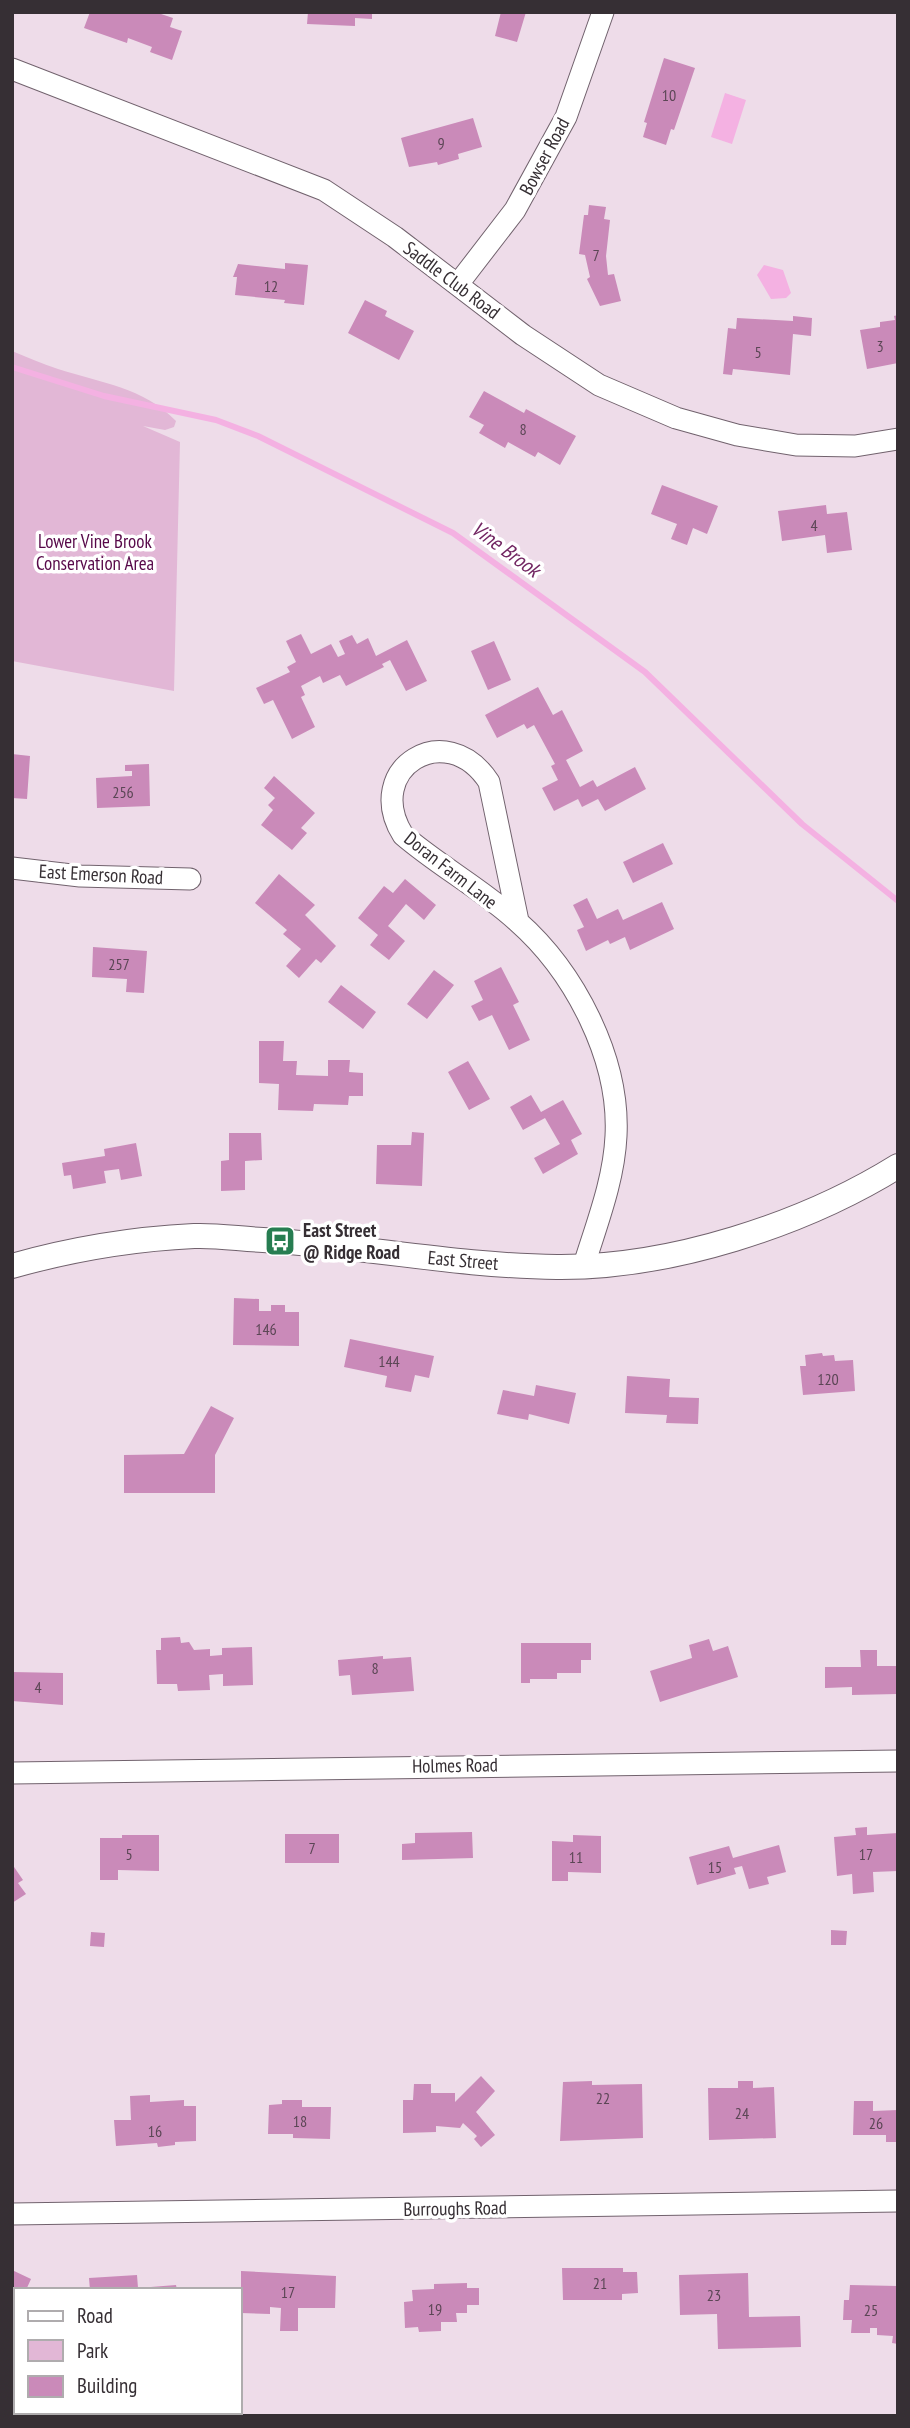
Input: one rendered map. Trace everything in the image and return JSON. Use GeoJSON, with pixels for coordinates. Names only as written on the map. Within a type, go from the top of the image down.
{"type":"FeatureCollection","features":[{"type":"Feature","properties":{"kind":"street","name":"Bowser Road"},"geometry":{"type":"LineString","coordinates":[[458,284],[515,210],[566,117],[603,12]]}},
{"type":"Feature","properties":{"kind":"street","name":"Saddle Club Road"},"geometry":{"type":"LineString","coordinates":[[12,69],[324,190],[396,237],[523,335],[599,385],[676,418],[737,435],[796,445],[855,446],[898,439]]}},
{"type":"Feature","properties":{"kind":"street","name":"Doran Farm Lane"},"geometry":{"type":"LineString","coordinates":[[518,921],[489,782],[479,767],[466,756],[449,751],[431,752],[415,758],[401,770],[393,785],[391,803],[394,820],[403,835],[518,921],[563,974],[581,1001],[608,1064],[615,1102],[616,1137],[606,1194],[584,1265]]}},
{"type":"Feature","properties":{"kind":"street","name":"East Emerson Road"},"geometry":{"type":"LineString","coordinates":[[12,868],[80,876],[190,879]]}},
{"type":"Feature","properties":{"kind":"street","name":"East Street"},"geometry":{"type":"LineString","coordinates":[[12,1266],[66,1251],[197,1236],[316,1243],[459,1261],[559,1267],[656,1258],[789,1222],[855,1192],[898,1166]]}},
{"type":"Feature","properties":{"kind":"street","name":"Holmes Road"},"geometry":{"type":"LineString","coordinates":[[12,1773],[898,1760]]}},
{"type":"Feature","properties":{"kind":"street","name":"Burroughs Road"},"geometry":{"type":"LineString","coordinates":[[12,2214],[898,2201]]}},
{"type":"Feature","properties":{"kind":"green space","name":"Lower Vine Brook Conservation Area"},"geometry":{"type":"Polygon","coordinates":[[[12,351],[58,369],[135,393],[150,400],[176,421],[174,427],[165,430],[143,426],[180,442],[174,691],[12,661],[12,351]]]}},
{"type":"Feature","properties":{"kind":"shaded area"},"geometry":{"type":"Polygon","coordinates":[[[725,93],[746,100],[732,144],[711,137],[725,93]]]}},
{"type":"Feature","properties":{"kind":"shaded area"},"geometry":{"type":"Polygon","coordinates":[[[764,265],[783,270],[791,293],[786,298],[771,299],[757,275],[764,265]]]}},
{"type":"Feature","properties":{"kind":"building"},"geometry":{"type":"Polygon","coordinates":[[[90,12],[155,12],[173,18],[170,27],[182,31],[172,60],[150,52],[152,47],[128,38],[127,43],[84,28],[90,12]]]}},
{"type":"Feature","properties":{"kind":"building"},"geometry":{"type":"Polygon","coordinates":[[[308,12],[372,12],[372,19],[355,18],[355,26],[307,24],[308,12]]]}},
{"type":"Feature","properties":{"kind":"building"},"geometry":{"type":"Polygon","coordinates":[[[501,12],[526,12],[517,42],[495,36],[501,12]]]}},
{"type":"Feature","properties":{"kind":"building"},"geometry":{"type":"Polygon","coordinates":[[[664,58],[695,68],[674,130],[671,129],[666,145],[643,137],[647,123],[644,122],[664,58]]]}},
{"type":"Feature","properties":{"kind":"building"},"geometry":{"type":"Polygon","coordinates":[[[473,118],[482,147],[458,154],[459,159],[438,165],[437,162],[409,167],[401,138],[473,118]]]}},
{"type":"Feature","properties":{"kind":"building"},"geometry":{"type":"Polygon","coordinates":[[[589,205],[606,207],[604,219],[610,220],[606,256],[608,275],[614,274],[621,301],[600,306],[587,279],[590,277],[585,255],[579,254],[584,215],[588,215],[589,205]]]}},
{"type":"Feature","properties":{"kind":"building"},"geometry":{"type":"Polygon","coordinates":[[[285,263],[308,265],[304,305],[284,303],[285,300],[235,295],[237,277],[233,277],[238,264],[285,269],[285,263]]]}},
{"type":"Feature","properties":{"kind":"building"},"geometry":{"type":"Polygon","coordinates":[[[365,300],[387,311],[385,316],[414,331],[399,360],[348,333],[365,300]]]}},
{"type":"Feature","properties":{"kind":"building"},"geometry":{"type":"Polygon","coordinates":[[[898,315],[898,363],[867,369],[860,330],[880,327],[880,322],[895,320],[894,316],[898,315]]]}},
{"type":"Feature","properties":{"kind":"building"},"geometry":{"type":"Polygon","coordinates":[[[793,316],[812,318],[811,336],[793,334],[790,375],[733,369],[732,375],[723,374],[728,328],[736,329],[737,318],[793,321],[793,316]]]}},
{"type":"Feature","properties":{"kind":"building"},"geometry":{"type":"Polygon","coordinates":[[[484,391],[524,413],[526,409],[576,436],[560,465],[538,452],[535,457],[508,442],[505,448],[479,433],[484,425],[469,417],[484,391]]]}},
{"type":"Feature","properties":{"kind":"building"},"geometry":{"type":"Polygon","coordinates":[[[662,485],[718,506],[707,534],[693,528],[687,545],[671,539],[677,524],[651,514],[662,485]]]}},
{"type":"Feature","properties":{"kind":"building"},"geometry":{"type":"Polygon","coordinates":[[[826,505],[827,514],[847,512],[852,550],[827,553],[825,535],[782,541],[778,511],[826,505]]]}},
{"type":"Feature","properties":{"kind":"building"},"geometry":{"type":"Polygon","coordinates":[[[301,634],[311,654],[331,644],[338,657],[345,654],[339,641],[352,635],[357,644],[368,638],[376,656],[407,640],[427,681],[406,691],[390,660],[382,664],[384,667],[346,686],[340,675],[323,683],[320,676],[301,686],[305,695],[301,697],[315,727],[292,739],[273,700],[264,704],[256,688],[290,672],[287,667],[296,662],[286,641],[301,634]]]}},
{"type":"Feature","properties":{"kind":"building"},"geometry":{"type":"Polygon","coordinates":[[[494,641],[511,680],[488,690],[471,651],[494,641]]]}},
{"type":"Feature","properties":{"kind":"building"},"geometry":{"type":"Polygon","coordinates":[[[538,687],[553,715],[562,710],[583,751],[566,760],[580,787],[593,780],[597,787],[635,767],[646,789],[605,811],[598,799],[582,807],[578,799],[554,811],[542,788],[558,780],[551,766],[555,764],[534,725],[527,729],[524,724],[497,738],[485,715],[538,687]]]}},
{"type":"Feature","properties":{"kind":"building"},"geometry":{"type":"Polygon","coordinates":[[[12,754],[30,756],[27,799],[12,798],[12,754]]]}},
{"type":"Feature","properties":{"kind":"building"},"geometry":{"type":"Polygon","coordinates":[[[149,764],[150,806],[97,808],[96,778],[132,776],[132,771],[125,771],[125,765],[149,764]]]}},
{"type":"Feature","properties":{"kind":"building"},"geometry":{"type":"Polygon","coordinates":[[[274,776],[315,813],[301,828],[307,833],[292,850],[261,825],[273,810],[268,805],[275,798],[264,788],[274,776]]]}},
{"type":"Feature","properties":{"kind":"building"},"geometry":{"type":"Polygon","coordinates":[[[663,843],[673,864],[633,883],[623,862],[663,843]]]}},
{"type":"Feature","properties":{"kind":"building"},"geometry":{"type":"Polygon","coordinates":[[[279,874],[315,905],[305,915],[336,946],[321,963],[316,959],[299,978],[286,966],[301,949],[283,934],[287,930],[255,903],[279,874]]]}},
{"type":"Feature","properties":{"kind":"building"},"geometry":{"type":"Polygon","coordinates":[[[405,879],[436,905],[424,920],[406,904],[388,926],[405,941],[389,960],[370,945],[378,935],[358,918],[384,886],[393,893],[405,879]]]}},
{"type":"Feature","properties":{"kind":"building"},"geometry":{"type":"Polygon","coordinates":[[[587,898],[597,919],[618,909],[623,920],[662,902],[674,929],[630,950],[625,937],[610,944],[608,940],[586,951],[577,930],[584,927],[573,905],[587,898]]]}},
{"type":"Feature","properties":{"kind":"building"},"geometry":{"type":"Polygon","coordinates":[[[93,947],[147,951],[144,993],[126,992],[127,979],[92,977],[93,947]]]}},
{"type":"Feature","properties":{"kind":"building"},"geometry":{"type":"Polygon","coordinates":[[[501,967],[519,1002],[513,1005],[530,1040],[509,1050],[492,1015],[479,1021],[471,1006],[483,1000],[474,981],[501,967]]]}},
{"type":"Feature","properties":{"kind":"building"},"geometry":{"type":"Polygon","coordinates":[[[434,970],[454,985],[427,1019],[407,1004],[434,970]]]}},
{"type":"Feature","properties":{"kind":"building"},"geometry":{"type":"Polygon","coordinates":[[[341,985],[376,1012],[363,1029],[328,1002],[341,985]]]}},
{"type":"Feature","properties":{"kind":"building"},"geometry":{"type":"Polygon","coordinates":[[[259,1041],[284,1041],[283,1061],[297,1061],[296,1075],[328,1076],[328,1060],[350,1060],[349,1072],[363,1073],[363,1096],[349,1096],[348,1105],[314,1104],[313,1111],[278,1110],[279,1084],[259,1083],[259,1041]]]}},
{"type":"Feature","properties":{"kind":"building"},"geometry":{"type":"Polygon","coordinates":[[[468,1061],[490,1099],[469,1110],[448,1072],[468,1061]]]}},
{"type":"Feature","properties":{"kind":"building"},"geometry":{"type":"Polygon","coordinates":[[[531,1095],[541,1112],[563,1100],[582,1134],[571,1140],[578,1154],[543,1174],[534,1158],[560,1144],[545,1118],[523,1130],[510,1107],[531,1095]]]}},
{"type":"Feature","properties":{"kind":"building"},"geometry":{"type":"Polygon","coordinates":[[[412,1132],[424,1133],[422,1186],[376,1184],[377,1145],[411,1145],[412,1132]]]}},
{"type":"Feature","properties":{"kind":"building"},"geometry":{"type":"Polygon","coordinates":[[[229,1133],[261,1133],[262,1160],[245,1161],[245,1190],[221,1191],[221,1161],[229,1160],[229,1133]]]}},
{"type":"Feature","properties":{"kind":"building"},"geometry":{"type":"Polygon","coordinates":[[[136,1143],[142,1176],[121,1180],[119,1169],[104,1171],[106,1183],[73,1189],[71,1175],[64,1176],[62,1163],[105,1156],[104,1149],[136,1143]]]}},
{"type":"Feature","properties":{"kind":"building"},"geometry":{"type":"Polygon","coordinates":[[[234,1298],[259,1299],[259,1311],[271,1311],[271,1305],[285,1305],[285,1312],[299,1312],[299,1346],[233,1345],[234,1298]]]}},
{"type":"Feature","properties":{"kind":"building"},"geometry":{"type":"Polygon","coordinates":[[[350,1339],[434,1356],[429,1378],[415,1375],[411,1392],[385,1387],[387,1376],[344,1367],[350,1339]]]}},
{"type":"Feature","properties":{"kind":"building"},"geometry":{"type":"Polygon","coordinates":[[[822,1353],[823,1356],[834,1355],[835,1361],[853,1360],[855,1391],[803,1395],[800,1366],[806,1366],[805,1355],[822,1353]]]}},
{"type":"Feature","properties":{"kind":"building"},"geometry":{"type":"Polygon","coordinates":[[[627,1376],[670,1379],[669,1397],[699,1398],[698,1424],[666,1423],[667,1415],[625,1413],[627,1376]]]}},
{"type":"Feature","properties":{"kind":"building"},"geometry":{"type":"Polygon","coordinates":[[[536,1385],[576,1393],[569,1424],[529,1414],[528,1420],[497,1414],[503,1390],[534,1396],[536,1385]]]}},
{"type":"Feature","properties":{"kind":"building"},"geometry":{"type":"Polygon","coordinates":[[[211,1406],[234,1418],[215,1455],[215,1493],[124,1493],[124,1455],[184,1454],[211,1406]]]}},
{"type":"Feature","properties":{"kind":"building"},"geometry":{"type":"Polygon","coordinates":[[[180,1637],[181,1643],[189,1642],[194,1650],[210,1649],[210,1656],[222,1655],[222,1648],[252,1647],[253,1685],[223,1686],[223,1674],[209,1675],[210,1690],[178,1691],[177,1684],[157,1684],[156,1650],[161,1650],[161,1638],[180,1637]]]}},
{"type":"Feature","properties":{"kind":"building"},"geometry":{"type":"Polygon","coordinates":[[[709,1639],[713,1651],[728,1646],[738,1677],[660,1702],[650,1671],[692,1658],[689,1645],[709,1639]]]}},
{"type":"Feature","properties":{"kind":"building"},"geometry":{"type":"Polygon","coordinates":[[[521,1643],[591,1643],[591,1660],[581,1660],[581,1673],[557,1673],[557,1679],[530,1679],[530,1683],[521,1683],[521,1643]]]}},
{"type":"Feature","properties":{"kind":"building"},"geometry":{"type":"Polygon","coordinates":[[[860,1650],[877,1650],[877,1666],[896,1666],[897,1694],[852,1695],[852,1687],[825,1688],[825,1667],[861,1667],[860,1650]]]}},
{"type":"Feature","properties":{"kind":"building"},"geometry":{"type":"Polygon","coordinates":[[[383,1656],[383,1659],[411,1657],[414,1691],[352,1695],[350,1675],[339,1676],[338,1660],[383,1656]]]}},
{"type":"Feature","properties":{"kind":"building"},"geometry":{"type":"Polygon","coordinates":[[[12,1672],[63,1673],[63,1705],[12,1701],[12,1672]]]}},
{"type":"Feature","properties":{"kind":"building"},"geometry":{"type":"Polygon","coordinates":[[[867,1827],[867,1835],[898,1833],[898,1871],[873,1872],[874,1892],[853,1894],[852,1874],[837,1876],[834,1837],[856,1835],[855,1828],[867,1827]]]}},
{"type":"Feature","properties":{"kind":"building"},"geometry":{"type":"Polygon","coordinates":[[[472,1832],[473,1858],[402,1860],[402,1844],[415,1843],[415,1833],[472,1832]]]}},
{"type":"Feature","properties":{"kind":"building"},"geometry":{"type":"Polygon","coordinates":[[[285,1834],[339,1834],[339,1863],[285,1863],[285,1834]]]}},
{"type":"Feature","properties":{"kind":"building"},"geometry":{"type":"Polygon","coordinates":[[[122,1835],[159,1835],[159,1871],[118,1870],[118,1880],[100,1880],[100,1838],[122,1838],[122,1835]]]}},
{"type":"Feature","properties":{"kind":"building"},"geometry":{"type":"Polygon","coordinates":[[[573,1835],[601,1836],[601,1873],[568,1872],[568,1881],[552,1881],[552,1841],[573,1842],[573,1835]]]}},
{"type":"Feature","properties":{"kind":"building"},"geometry":{"type":"Polygon","coordinates":[[[779,1845],[786,1872],[767,1877],[769,1884],[749,1889],[742,1866],[734,1868],[736,1874],[697,1885],[689,1857],[729,1846],[733,1858],[779,1845]]]}},
{"type":"Feature","properties":{"kind":"building"},"geometry":{"type":"Polygon","coordinates":[[[12,1864],[23,1880],[18,1883],[26,1894],[12,1903],[12,1864]]]}},
{"type":"Feature","properties":{"kind":"building"},"geometry":{"type":"Polygon","coordinates":[[[831,1930],[847,1931],[846,1945],[831,1945],[831,1930]]]}},
{"type":"Feature","properties":{"kind":"building"},"geometry":{"type":"Polygon","coordinates":[[[91,1932],[105,1933],[104,1947],[90,1946],[91,1932]]]}},
{"type":"Feature","properties":{"kind":"building"},"geometry":{"type":"Polygon","coordinates":[[[481,2076],[495,2091],[476,2112],[495,2135],[481,2147],[474,2139],[477,2136],[463,2123],[460,2128],[436,2126],[436,2132],[403,2133],[403,2100],[413,2100],[414,2084],[431,2084],[431,2093],[455,2093],[455,2102],[481,2076]]]}},
{"type":"Feature","properties":{"kind":"building"},"geometry":{"type":"Polygon","coordinates":[[[592,2081],[592,2085],[642,2084],[643,2138],[560,2141],[563,2082],[592,2081]]]}},
{"type":"Feature","properties":{"kind":"building"},"geometry":{"type":"Polygon","coordinates":[[[738,2081],[753,2081],[753,2088],[774,2087],[776,2138],[709,2140],[708,2088],[738,2088],[738,2081]]]}},
{"type":"Feature","properties":{"kind":"building"},"geometry":{"type":"Polygon","coordinates":[[[150,2095],[150,2102],[184,2100],[184,2106],[196,2106],[196,2141],[175,2142],[175,2145],[158,2147],[157,2143],[116,2146],[114,2120],[131,2120],[130,2096],[150,2095]]]}},
{"type":"Feature","properties":{"kind":"building"},"geometry":{"type":"Polygon","coordinates":[[[282,2100],[302,2100],[302,2107],[331,2107],[330,2139],[268,2134],[269,2105],[282,2104],[282,2100]]]}},
{"type":"Feature","properties":{"kind":"building"},"geometry":{"type":"Polygon","coordinates":[[[854,2101],[873,2101],[873,2111],[898,2110],[898,2142],[886,2142],[886,2135],[853,2135],[854,2101]]]}},
{"type":"Feature","properties":{"kind":"building"},"geometry":{"type":"Polygon","coordinates":[[[562,2268],[623,2268],[623,2272],[637,2272],[638,2293],[622,2294],[622,2300],[563,2300],[562,2268]]]}},
{"type":"Feature","properties":{"kind":"building"},"geometry":{"type":"Polygon","coordinates":[[[12,2270],[31,2279],[27,2288],[14,2288],[12,2316],[12,2270]]]}},
{"type":"Feature","properties":{"kind":"building"},"geometry":{"type":"Polygon","coordinates":[[[241,2271],[336,2276],[335,2308],[298,2308],[298,2331],[280,2331],[281,2308],[270,2307],[270,2314],[242,2313],[241,2271]]]}},
{"type":"Feature","properties":{"kind":"building"},"geometry":{"type":"Polygon","coordinates":[[[748,2273],[749,2317],[800,2316],[801,2347],[718,2349],[717,2314],[680,2315],[679,2275],[748,2273]]]}},
{"type":"Feature","properties":{"kind":"building"},"geometry":{"type":"Polygon","coordinates":[[[137,2275],[138,2288],[90,2288],[89,2278],[137,2275]]]}},
{"type":"Feature","properties":{"kind":"building"},"geometry":{"type":"Polygon","coordinates":[[[467,2283],[467,2288],[479,2288],[479,2305],[467,2305],[467,2313],[456,2313],[457,2322],[441,2322],[441,2331],[419,2332],[418,2327],[405,2328],[404,2302],[413,2301],[412,2290],[434,2289],[434,2284],[467,2283]]]}},
{"type":"Feature","properties":{"kind":"building"},"geometry":{"type":"Polygon","coordinates":[[[176,2285],[177,2288],[138,2288],[176,2285]]]}},
{"type":"Feature","properties":{"kind":"building"},"geometry":{"type":"Polygon","coordinates":[[[850,2285],[898,2286],[898,2344],[892,2343],[893,2336],[877,2335],[877,2328],[870,2328],[870,2333],[851,2333],[852,2320],[843,2320],[844,2300],[849,2300],[850,2285]]]}},
{"type":"Feature","properties":{"kind":"waterway","name":"Vine Brook"},"geometry":{"type":"LineString","coordinates":[[12,367],[104,396],[216,420],[258,436],[453,533],[645,672],[802,824],[898,901]]}},
{"type":"Feature","properties":{"kind":"place","name":"East Street @ Ridge Road"},"geometry":{"type":"Point","coordinates":[280,1241]}}]}
